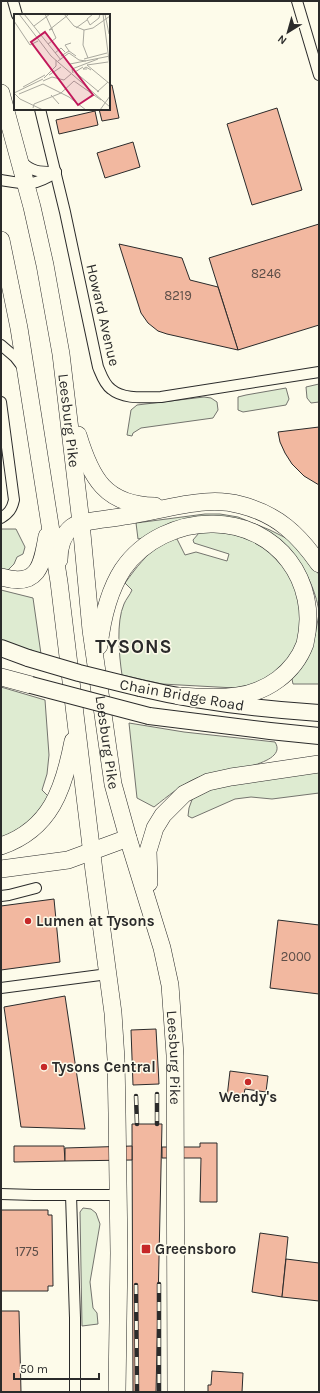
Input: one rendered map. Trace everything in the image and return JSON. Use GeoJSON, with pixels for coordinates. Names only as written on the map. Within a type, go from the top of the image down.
{"type":"FeatureCollection","features":[{"type":"Feature","properties":{"kind":"highway","name":"Leesburg Pike"},"geometry":{"type":"LineString","coordinates":[[1,93],[26,184],[54,307],[67,401],[96,668],[104,714],[113,784],[128,838],[152,911],[170,985],[175,1056],[176,1392]]}},
{"type":"Feature","properties":{"kind":"highway","name":"Leesburg Pike"},"geometry":{"type":"LineString","coordinates":[[1,240],[17,322],[59,582],[91,852],[113,1013],[116,1058],[119,1253],[117,1392]]}},
{"type":"Feature","properties":{"kind":"highway"},"geometry":{"type":"LineString","coordinates":[[67,401],[88,465],[95,478],[104,488],[118,498],[135,504],[148,506],[175,506]]}},
{"type":"Feature","properties":{"kind":"highway"},"geometry":{"type":"LineString","coordinates":[[59,582],[59,556],[61,544],[67,532],[72,527],[81,523],[205,502],[224,502],[241,505],[272,517],[288,528],[304,544],[319,564]]}},
{"type":"Feature","properties":{"kind":"highway"},"geometry":{"type":"LineString","coordinates":[[1,577],[13,580],[23,580],[38,570],[44,557],[49,520]]}},
{"type":"Feature","properties":{"kind":"highway"},"geometry":{"type":"LineString","coordinates":[[96,668],[101,630],[110,594],[123,569],[134,556],[148,544],[163,535],[180,528],[196,524],[233,526],[249,530],[265,538],[291,559],[306,583],[312,610],[311,625],[302,653],[297,661],[282,677],[270,685],[255,691],[237,696],[179,696]]}},
{"type":"Feature","properties":{"kind":"highway"},"geometry":{"type":"LineString","coordinates":[[1,677],[31,685]]}},
{"type":"Feature","properties":{"kind":"highway"},"geometry":{"type":"LineString","coordinates":[[1,846],[25,835],[39,823],[49,810],[64,781],[73,740],[75,720]]}},
{"type":"Feature","properties":{"kind":"highway"},"geometry":{"type":"LineString","coordinates":[[152,911],[148,857],[150,842],[155,828],[163,815],[184,794],[208,782],[231,777],[319,764]]}},
{"type":"Feature","properties":{"kind":"highway"},"geometry":{"type":"LineString","coordinates":[[1,869],[68,860],[128,838]]}},
{"type":"Feature","properties":{"kind":"main road","name":"Chain Bridge Road"},"geometry":{"type":"LineString","coordinates":[[1,648],[28,658],[79,673],[179,696],[226,705],[319,713]]}},
{"type":"Feature","properties":{"kind":"main road","name":"Chain Bridge Road"},"geometry":{"type":"LineString","coordinates":[[1,673],[31,685],[149,716],[256,730],[319,736]]}},
{"type":"Feature","properties":{"kind":"street"},"geometry":{"type":"LineString","coordinates":[[13,1],[17,14]]}},
{"type":"Feature","properties":{"kind":"street"},"geometry":{"type":"LineString","coordinates":[[297,1],[319,75]]}},
{"type":"Feature","properties":{"kind":"street","name":"Howard Avenue"},"geometry":{"type":"LineString","coordinates":[[40,110],[65,212],[98,367],[103,379],[110,389],[122,395],[138,398],[161,397],[319,372]]}},
{"type":"Feature","properties":{"kind":"street"},"geometry":{"type":"LineString","coordinates":[[18,158],[30,169],[35,171],[56,172]]}},
{"type":"Feature","properties":{"kind":"street"},"geometry":{"type":"LineString","coordinates":[[1,180],[26,184],[38,182],[56,172]]}},
{"type":"Feature","properties":{"kind":"street"},"geometry":{"type":"LineString","coordinates":[[1,345],[15,357],[25,371]]}},
{"type":"Feature","properties":{"kind":"street"},"geometry":{"type":"LineString","coordinates":[[1,402],[14,500],[12,508],[1,518]]}},
{"type":"Feature","properties":{"kind":"street"},"geometry":{"type":"LineString","coordinates":[[1,896],[36,888]]}},
{"type":"Feature","properties":{"kind":"street"},"geometry":{"type":"LineString","coordinates":[[1,988],[108,974]]}},
{"type":"Feature","properties":{"kind":"street"},"geometry":{"type":"LineString","coordinates":[[1,1194],[118,1195]]}},
{"type":"Feature","properties":{"kind":"street"},"geometry":{"type":"LineString","coordinates":[[71,1195],[75,1318],[75,1392]]}},
{"type":"Feature","properties":{"kind":"green space"},"geometry":{"type":"Polygon","coordinates":[[[319,384],[319,402],[311,403],[307,398],[306,387],[319,384]]]}},
{"type":"Feature","properties":{"kind":"green space"},"geometry":{"type":"Polygon","coordinates":[[[286,388],[289,399],[286,405],[243,412],[238,410],[238,397],[286,388]]]}},
{"type":"Feature","properties":{"kind":"green space"},"geometry":{"type":"Polygon","coordinates":[[[204,397],[211,398],[217,402],[218,410],[213,418],[141,428],[133,433],[132,436],[127,435],[131,410],[137,405],[204,397]]]}},
{"type":"Feature","properties":{"kind":"green space"},"geometry":{"type":"Polygon","coordinates":[[[205,514],[220,514],[238,517],[270,530],[296,543],[319,575],[319,611],[312,587],[300,563],[289,552],[276,543],[235,520],[138,539],[136,523],[205,514]]]}},
{"type":"Feature","properties":{"kind":"green space"},"geometry":{"type":"Polygon","coordinates":[[[1,529],[16,529],[25,547],[23,554],[17,557],[14,564],[8,570],[1,569],[1,529]]]}},
{"type":"Feature","properties":{"kind":"green space"},"geometry":{"type":"Polygon","coordinates":[[[211,531],[232,534],[249,539],[269,550],[282,561],[300,591],[300,637],[286,664],[267,679],[249,686],[235,688],[162,684],[122,675],[119,648],[121,611],[132,590],[125,583],[151,552],[173,539],[177,539],[185,555],[196,552],[227,561],[229,554],[194,543],[193,540],[199,533],[211,531]]]}},
{"type":"Feature","properties":{"kind":"green space"},"geometry":{"type":"Polygon","coordinates":[[[1,590],[33,598],[41,654],[1,640],[1,590]]]}},
{"type":"Feature","properties":{"kind":"green space"},"geometry":{"type":"Polygon","coordinates":[[[319,614],[319,684],[293,684],[292,679],[309,652],[315,635],[319,614]]]}},
{"type":"Feature","properties":{"kind":"green space"},"geometry":{"type":"Polygon","coordinates":[[[1,687],[45,700],[49,755],[47,774],[42,790],[50,798],[27,826],[1,838],[1,687]]]}},
{"type":"Feature","properties":{"kind":"green space"},"geometry":{"type":"Polygon","coordinates":[[[129,723],[184,732],[275,742],[277,750],[271,757],[261,763],[197,778],[180,787],[154,807],[137,798],[129,723]]]}},
{"type":"Feature","properties":{"kind":"green space"},"geometry":{"type":"Polygon","coordinates":[[[319,772],[319,793],[272,799],[251,797],[235,799],[192,818],[188,816],[193,797],[206,791],[224,785],[319,772]]]}},
{"type":"Feature","properties":{"kind":"green space"},"geometry":{"type":"Polygon","coordinates":[[[83,1208],[91,1209],[96,1213],[100,1224],[90,1282],[93,1308],[97,1313],[98,1324],[82,1326],[80,1212],[83,1208]]]}},
{"type":"Feature","properties":{"kind":"building"},"geometry":{"type":"Polygon","coordinates":[[[112,85],[119,118],[102,121],[99,110],[110,110],[110,86],[112,85]]]}},
{"type":"Feature","properties":{"kind":"building"},"geometry":{"type":"Polygon","coordinates":[[[277,108],[302,190],[252,205],[227,124],[277,108]]]}},
{"type":"Feature","properties":{"kind":"building"},"geometry":{"type":"Polygon","coordinates":[[[95,111],[98,125],[59,134],[56,120],[95,111]]]}},
{"type":"Feature","properties":{"kind":"building"},"geometry":{"type":"Polygon","coordinates":[[[133,142],[140,167],[105,178],[97,153],[133,142]]]}},
{"type":"Feature","properties":{"kind":"building"},"geometry":{"type":"Polygon","coordinates":[[[319,224],[319,325],[238,350],[209,258],[319,224]]]}},
{"type":"Feature","properties":{"kind":"building"},"geometry":{"type":"Polygon","coordinates":[[[119,244],[182,258],[190,280],[218,287],[238,350],[167,334],[158,331],[148,323],[141,313],[119,244]]]}},
{"type":"Feature","properties":{"kind":"building"},"geometry":{"type":"Polygon","coordinates":[[[319,427],[319,485],[304,476],[292,464],[280,442],[278,432],[319,427]]]}},
{"type":"Feature","properties":{"kind":"building","name":"Lumen at Tysons"},"geometry":{"type":"Polygon","coordinates":[[[54,899],[60,962],[1,970],[1,906],[54,899]]]}},
{"type":"Feature","properties":{"kind":"building"},"geometry":{"type":"Polygon","coordinates":[[[278,920],[319,925],[319,994],[270,988],[278,920]]]}},
{"type":"Feature","properties":{"kind":"building","name":"Tysons Central"},"geometry":{"type":"Polygon","coordinates":[[[65,996],[85,1129],[21,1127],[4,1007],[65,996]]]}},
{"type":"Feature","properties":{"kind":"building"},"geometry":{"type":"Polygon","coordinates":[[[156,1029],[159,1084],[133,1085],[131,1030],[156,1029]]]}},
{"type":"Feature","properties":{"kind":"building","name":"Wendy's"},"geometry":{"type":"Polygon","coordinates":[[[230,1071],[268,1076],[266,1092],[245,1089],[243,1099],[227,1097],[230,1071]]]}},
{"type":"Feature","properties":{"kind":"building"},"geometry":{"type":"Polygon","coordinates":[[[132,1124],[162,1124],[156,1392],[133,1392],[132,1124]]]}},
{"type":"Feature","properties":{"kind":"building"},"geometry":{"type":"Polygon","coordinates":[[[200,1143],[217,1143],[217,1202],[200,1202],[201,1158],[162,1158],[162,1147],[200,1147],[200,1143]]]}},
{"type":"Feature","properties":{"kind":"building"},"geometry":{"type":"Polygon","coordinates":[[[14,1146],[64,1146],[65,1161],[14,1162],[14,1146]]]}},
{"type":"Feature","properties":{"kind":"building"},"geometry":{"type":"Polygon","coordinates":[[[132,1146],[132,1160],[65,1161],[65,1148],[132,1146]]]}},
{"type":"Feature","properties":{"kind":"building"},"geometry":{"type":"Polygon","coordinates":[[[1,1210],[48,1210],[48,1215],[52,1215],[53,1286],[48,1286],[48,1291],[1,1291],[1,1210]]]}},
{"type":"Feature","properties":{"kind":"building"},"geometry":{"type":"Polygon","coordinates":[[[260,1233],[288,1237],[282,1297],[252,1292],[260,1233]]]}},
{"type":"Feature","properties":{"kind":"building"},"geometry":{"type":"Polygon","coordinates":[[[286,1259],[319,1263],[319,1301],[282,1297],[286,1259]]]}},
{"type":"Feature","properties":{"kind":"building"},"geometry":{"type":"Polygon","coordinates":[[[1,1311],[19,1311],[21,1392],[1,1392],[1,1311]]]}},
{"type":"Feature","properties":{"kind":"building"},"geometry":{"type":"Polygon","coordinates":[[[212,1371],[243,1373],[242,1392],[208,1392],[208,1385],[211,1385],[212,1371]]]}},
{"type":"Feature","properties":{"kind":"railway"},"geometry":{"type":"LineString","coordinates":[[157,1094],[157,1124]]}},
{"type":"Feature","properties":{"kind":"railway"},"geometry":{"type":"LineString","coordinates":[[136,1096],[137,1124]]}},
{"type":"Feature","properties":{"kind":"railway"},"geometry":{"type":"LineString","coordinates":[[159,1284],[159,1392]]}},
{"type":"Feature","properties":{"kind":"railway"},"geometry":{"type":"LineString","coordinates":[[136,1285],[137,1392]]}},
{"type":"Feature","properties":{"kind":"place","name":"Lumen at Tysons"},"geometry":{"type":"Point","coordinates":[28,921]}},
{"type":"Feature","properties":{"kind":"place","name":"Tysons Central"},"geometry":{"type":"Point","coordinates":[44,1067]}},
{"type":"Feature","properties":{"kind":"place","name":"Wendy's"},"geometry":{"type":"Point","coordinates":[248,1082]}},
{"type":"Feature","properties":{"kind":"place","name":"Greensboro"},"geometry":{"type":"Point","coordinates":[146,1249]}},
{"type":"Feature","properties":{"kind":"district","name":"TYSONS"},"geometry":{"type":"Point","coordinates":[134,647]}}]}
